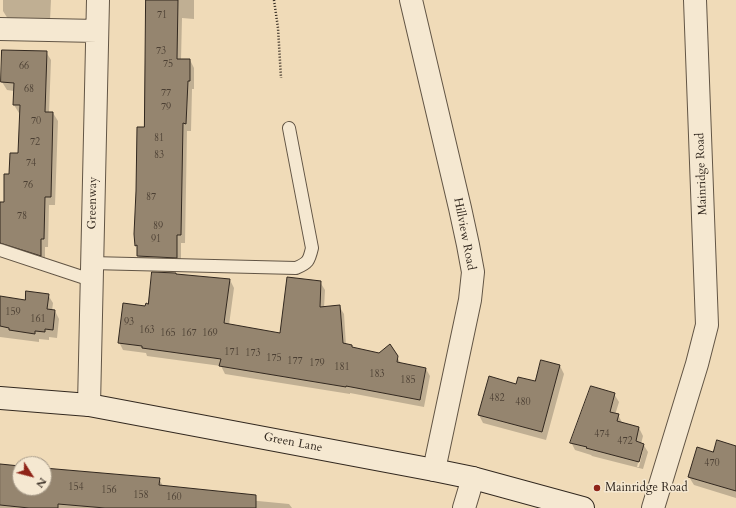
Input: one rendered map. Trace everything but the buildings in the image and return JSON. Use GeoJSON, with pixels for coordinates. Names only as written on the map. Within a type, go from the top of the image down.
{"type":"FeatureCollection","features":[{"type":"Feature","properties":{"kind":"street","name":"Greenway"},"geometry":{"type":"LineString","coordinates":[[89,405],[98,0]]}},
{"type":"Feature","properties":{"kind":"street","name":"Hillview Road"},"geometry":{"type":"LineString","coordinates":[[412,0],[460,208],[473,272],[470,300],[434,470]]}},
{"type":"Feature","properties":{"kind":"street","name":"Mainridge Road"},"geometry":{"type":"LineString","coordinates":[[653,508],[697,364],[707,325],[695,0]]}},
{"type":"Feature","properties":{"kind":"street"},"geometry":{"type":"LineString","coordinates":[[0,29],[97,31]]}},
{"type":"Feature","properties":{"kind":"street","name":"Green Lane"},"geometry":{"type":"LineString","coordinates":[[0,398],[89,405],[434,470],[473,478],[583,508]]}},
{"type":"Feature","properties":{"kind":"street"},"geometry":{"type":"LineString","coordinates":[[464,508],[473,478]]}},
{"type":"Feature","properties":{"kind":"lane"},"geometry":{"type":"LineString","coordinates":[[0,250],[91,272],[296,268],[304,265],[309,258],[312,248],[289,128]]}},
{"type":"Feature","properties":{"kind":"path"},"geometry":{"type":"LineString","coordinates":[[274,0],[278,28],[281,78]]}},
{"type":"Feature","properties":{"kind":"place","name":"Mainridge Road"},"geometry":{"type":"Point","coordinates":[597,488]}}]}
